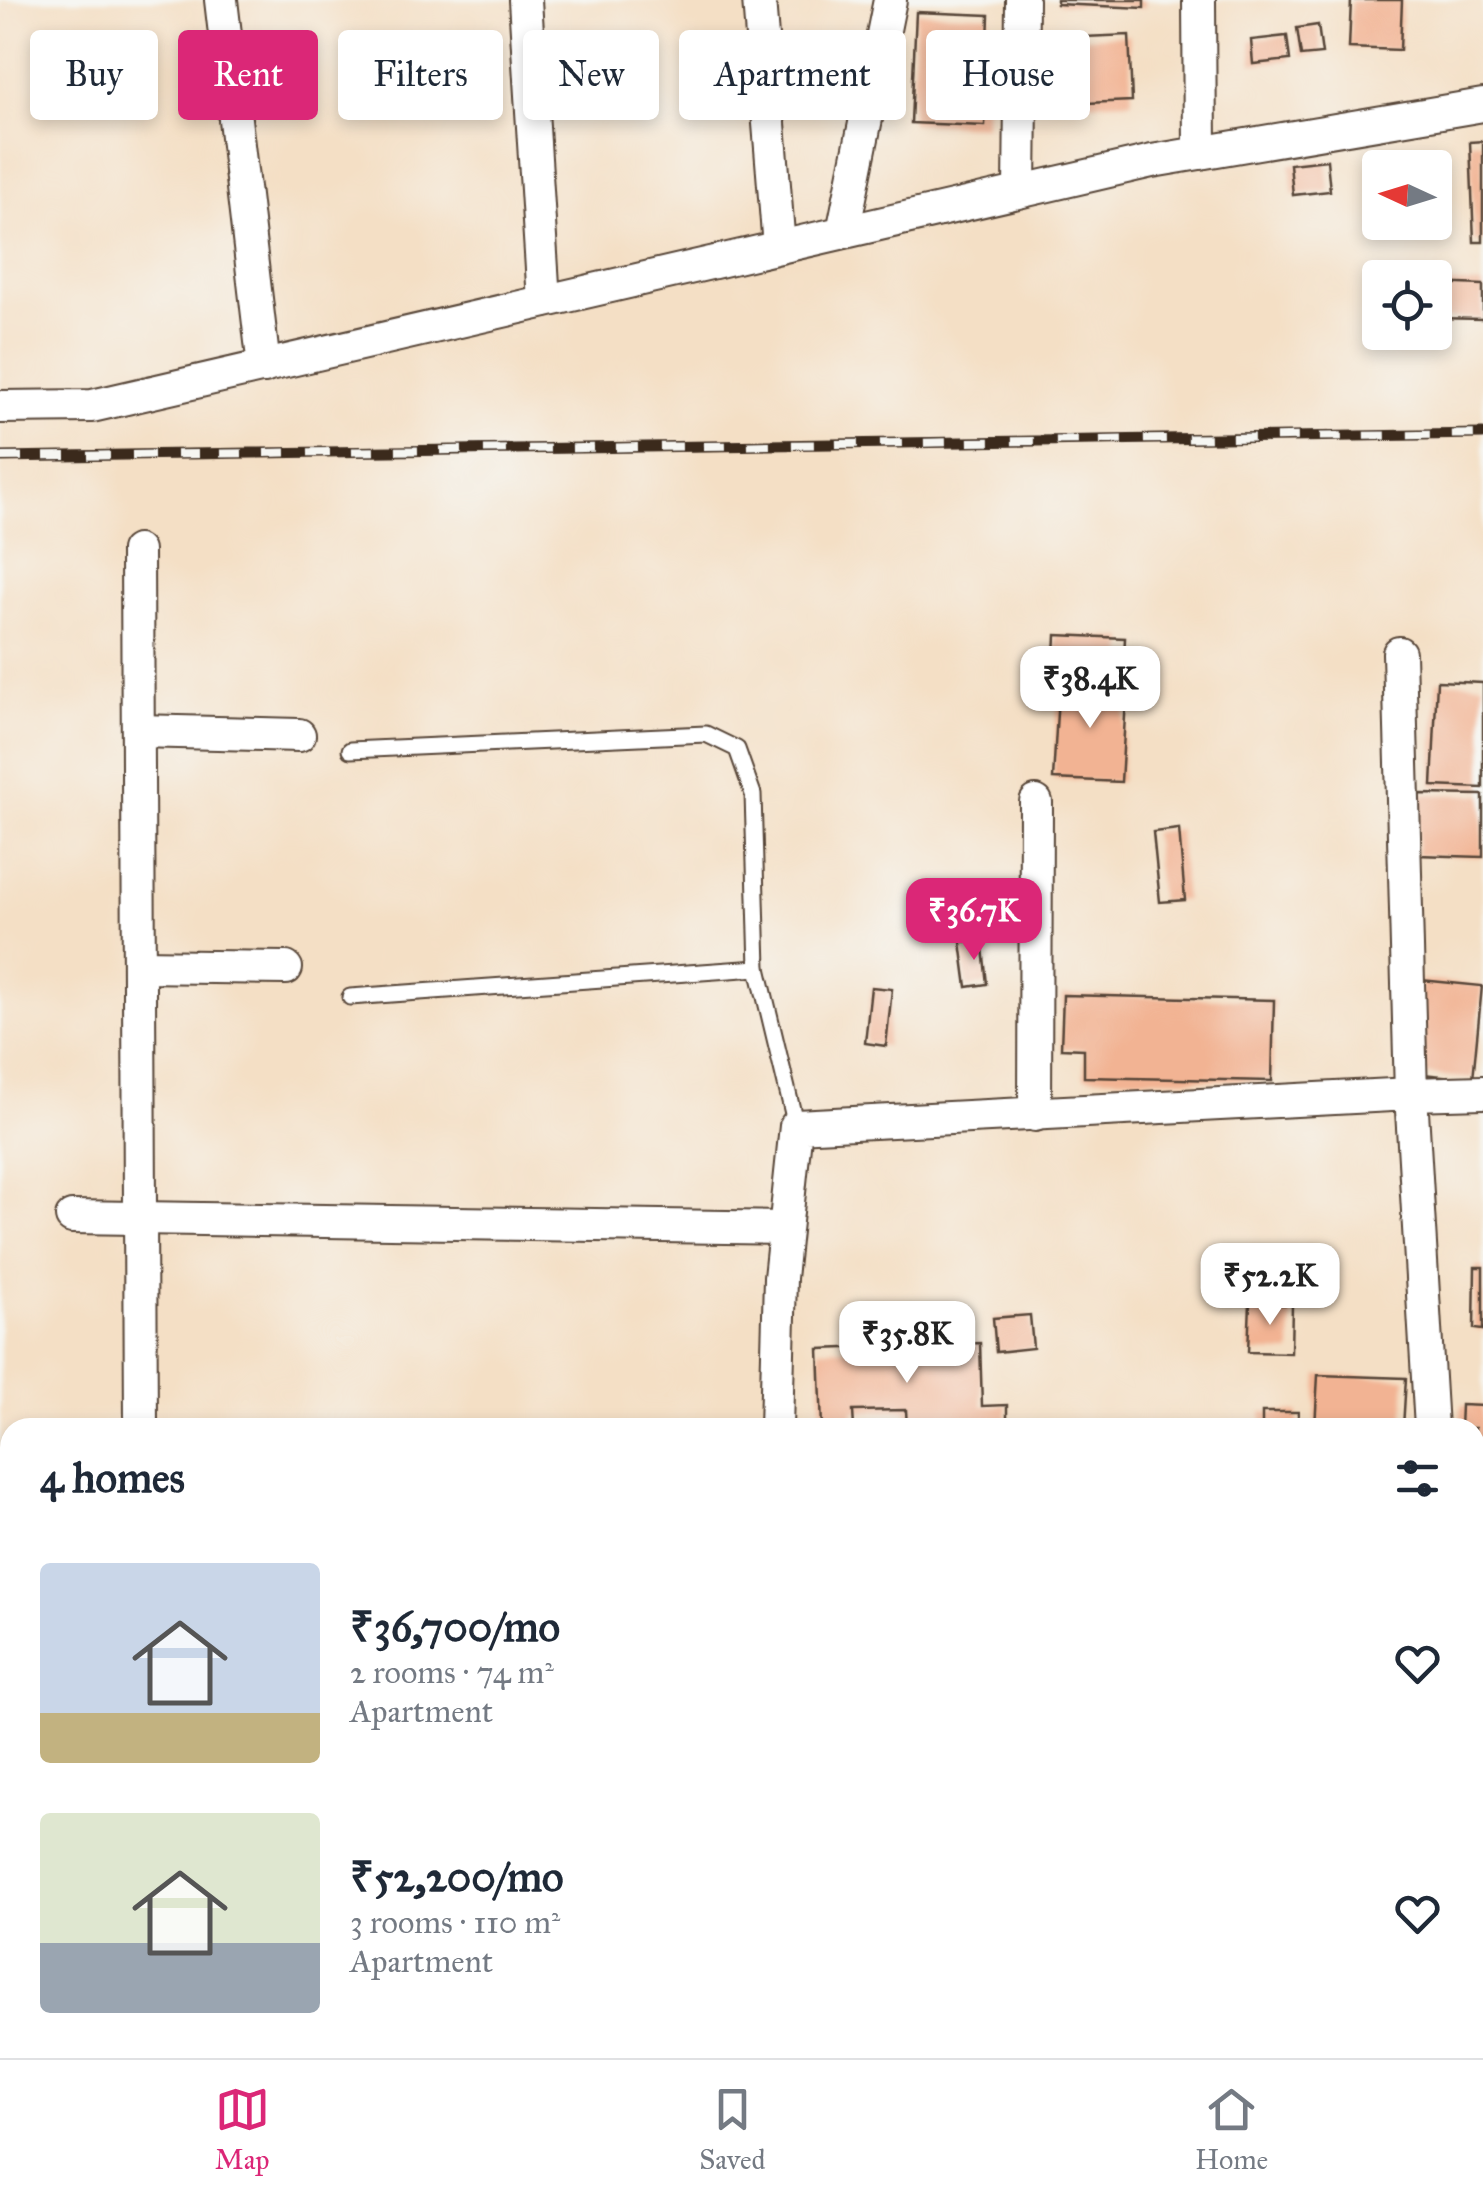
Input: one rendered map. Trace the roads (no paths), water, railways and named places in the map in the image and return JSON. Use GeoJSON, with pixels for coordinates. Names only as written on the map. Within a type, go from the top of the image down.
{"type":"FeatureCollection","features":[{"type":"Feature","properties":{"kind":"street"},"geometry":{"type":"LineString","coordinates":[[221,0],[264,366]]}},
{"type":"Feature","properties":{"kind":"street"},"geometry":{"type":"LineString","coordinates":[[525,0],[544,301]]}},
{"type":"Feature","properties":{"kind":"street"},"geometry":{"type":"LineString","coordinates":[[759,0],[779,247]]}},
{"type":"Feature","properties":{"kind":"street"},"geometry":{"type":"LineString","coordinates":[[843,232],[890,0]]}},
{"type":"Feature","properties":{"kind":"street"},"geometry":{"type":"LineString","coordinates":[[1020,191],[1022,0]]}},
{"type":"Feature","properties":{"kind":"street"},"geometry":{"type":"LineString","coordinates":[[1198,0],[1200,153]]}},
{"type":"Feature","properties":{"kind":"street"},"geometry":{"type":"LineString","coordinates":[[0,407],[92,406],[1020,191],[1200,153],[1483,104]]}},
{"type":"Feature","properties":{"kind":"street"},"geometry":{"type":"LineString","coordinates":[[137,551],[141,1418]]}},
{"type":"Feature","properties":{"kind":"street"},"geometry":{"type":"LineString","coordinates":[[1400,653],[1411,1094],[1430,1418]]}},
{"type":"Feature","properties":{"kind":"street"},"geometry":{"type":"LineString","coordinates":[[138,731],[299,735]]}},
{"type":"Feature","properties":{"kind":"street"},"geometry":{"type":"LineString","coordinates":[[1035,1115],[1036,802]]}},
{"type":"Feature","properties":{"kind":"street"},"geometry":{"type":"LineString","coordinates":[[139,966],[286,968]]}},
{"type":"Feature","properties":{"kind":"street"},"geometry":{"type":"LineString","coordinates":[[776,1418],[784,1228],[796,1126],[1483,1092]]}},
{"type":"Feature","properties":{"kind":"street"},"geometry":{"type":"LineString","coordinates":[[72,1217],[784,1228]]}},
{"type":"Feature","properties":{"kind":"lane"},"geometry":{"type":"LineString","coordinates":[[350,750],[706,734],[737,749],[753,794],[758,968],[796,1126]]}},
{"type":"Feature","properties":{"kind":"lane"},"geometry":{"type":"LineString","coordinates":[[350,997],[758,968]]}},
{"type":"Feature","properties":{"kind":"railway"},"geometry":{"type":"LineString","coordinates":[[0,457],[1483,434]]}}]}
